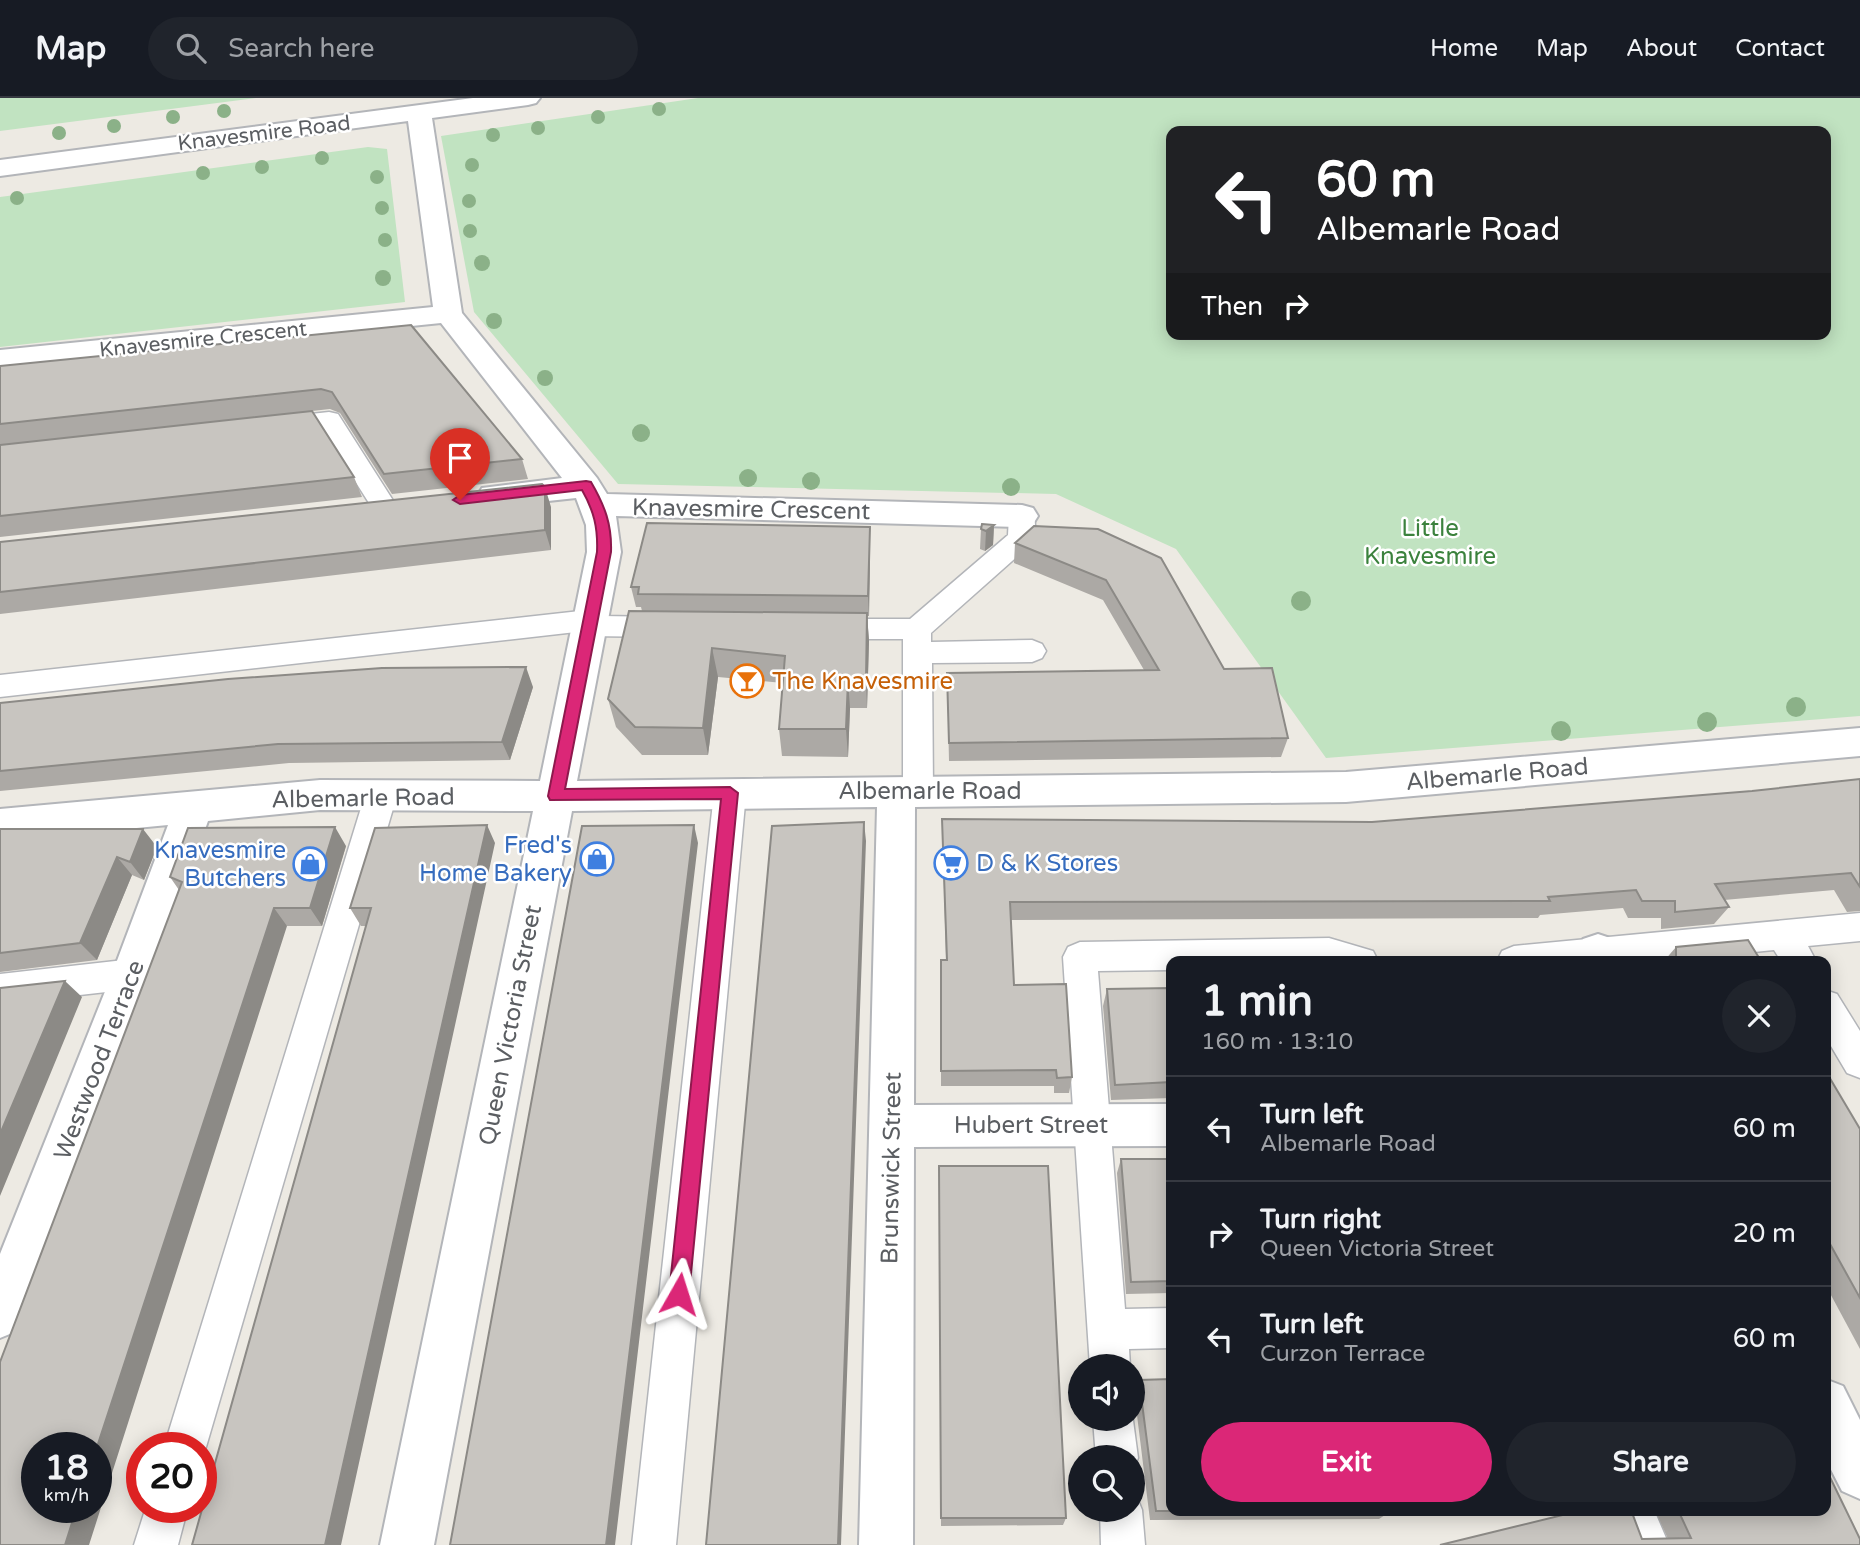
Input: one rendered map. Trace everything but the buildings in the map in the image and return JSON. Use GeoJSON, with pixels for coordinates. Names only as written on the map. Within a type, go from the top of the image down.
{"type":"FeatureCollection","features":[{"type":"Feature","properties":{"kind":"street","name":"Knavesmire Road"},"geometry":{"type":"LineString","coordinates":[[0,168],[419,113],[460,103],[528,98]]}},
{"type":"Feature","properties":{"kind":"street"},"geometry":{"type":"LineString","coordinates":[[419,113],[448,314],[592,495]]}},
{"type":"Feature","properties":{"kind":"street","name":"Knavesmire Crescent"},"geometry":{"type":"LineString","coordinates":[[0,359],[448,314]]}},
{"type":"Feature","properties":{"kind":"street","name":"Knavesmire Crescent"},"geometry":{"type":"LineString","coordinates":[[465,499],[592,495],[1022,516]]}},
{"type":"Feature","properties":{"kind":"street","name":"Queen Victoria Street"},"geometry":{"type":"LineString","coordinates":[[407,1545],[604,552],[605,530],[592,495]]}},
{"type":"Feature","properties":{"kind":"street","name":"Albemarle Road"},"geometry":{"type":"LineString","coordinates":[[0,825],[320,795],[556,796],[1346,787],[1860,742]]}},
{"type":"Feature","properties":{"kind":"street","name":"Brunswick Street"},"geometry":{"type":"LineString","coordinates":[[886,1545],[891,1126],[907,791]]}},
{"type":"Feature","properties":{"kind":"street","name":"Westwood Terrace"},"geometry":{"type":"LineString","coordinates":[[0,1314],[133,974],[194,805]]}},
{"type":"Feature","properties":{"kind":"street","name":"Hubert Street"},"geometry":{"type":"LineString","coordinates":[[891,1126],[1166,1125]]}},
{"type":"Feature","properties":{"kind":"street"},"geometry":{"type":"LineString","coordinates":[[1831,1416],[1860,1473]]}},
{"type":"Feature","properties":{"kind":"lane"},"geometry":{"type":"LineString","coordinates":[[247,429],[329,420],[384,508]]}},
{"type":"Feature","properties":{"kind":"lane"},"geometry":{"type":"LineString","coordinates":[[907,791],[916,641],[1021,538],[1022,516]]}},
{"type":"Feature","properties":{"kind":"lane"},"geometry":{"type":"LineString","coordinates":[[0,686],[588,623],[698,627]]}},
{"type":"Feature","properties":{"kind":"lane"},"geometry":{"type":"LineString","coordinates":[[794,628],[1032,651]]}},
{"type":"Feature","properties":{"kind":"lane"},"geometry":{"type":"LineString","coordinates":[[654,1545],[730,793]]}},
{"type":"Feature","properties":{"kind":"lane"},"geometry":{"type":"LineString","coordinates":[[190,1432],[381,795]]}},
{"type":"Feature","properties":{"kind":"lane"},"geometry":{"type":"LineString","coordinates":[[1601,956],[1791,947],[1860,927]]}},
{"type":"Feature","properties":{"kind":"lane"},"geometry":{"type":"LineString","coordinates":[[1166,1330],[1109,1348],[1080,957],[1329,953],[1341,956]]}},
{"type":"Feature","properties":{"kind":"lane"},"geometry":{"type":"LineString","coordinates":[[0,989],[133,974]]}},
{"type":"Feature","properties":{"kind":"lane"},"geometry":{"type":"LineString","coordinates":[[1831,1015],[1860,1062]]}},
{"type":"Feature","properties":{"kind":"lane"},"geometry":{"type":"LineString","coordinates":[[1635,1516],[1647,1545]]}},
{"type":"Feature","properties":{"kind":"lane"},"geometry":{"type":"LineString","coordinates":[[1122,1522],[1123,1545]]}},
{"type":"Feature","properties":{"kind":"lane"},"geometry":{"type":"LineString","coordinates":[[156,1545],[162,1523]]}},
{"type":"Feature","properties":{"kind":"green space"},"geometry":{"type":"Polygon","coordinates":[[[0,98],[256,98],[0,131],[0,98]]]}},
{"type":"Feature","properties":{"kind":"green space","name":"Little Knavesmire"},"geometry":{"type":"Polygon","coordinates":[[[698,98],[1860,98],[1860,716],[1326,758],[1176,549],[1056,494],[618,484],[474,312],[441,136],[698,98]]]}},
{"type":"Feature","properties":{"kind":"green space"},"geometry":{"type":"Polygon","coordinates":[[[368,147],[387,149],[405,302],[0,347],[0,197],[368,147]]]}},
{"type":"Feature","properties":{"kind":"place","name":"The Knavesmire"},"geometry":{"type":"Point","coordinates":[747,681]}},
{"type":"Feature","properties":{"kind":"place","name":"Fred's Home Bakery"},"geometry":{"type":"Point","coordinates":[597,859]}},
{"type":"Feature","properties":{"kind":"place","name":"D & K Stores"},"geometry":{"type":"Point","coordinates":[951,863]}},
{"type":"Feature","properties":{"kind":"place","name":"Knavesmire Butchers"},"geometry":{"type":"Point","coordinates":[310,864]}},
{"type":"Feature","properties":{"kind":"route"},"geometry":{"type":"LineString","coordinates":[[460,500],[586,485],[598,505],[605,530],[604,552],[587,626],[556,796],[730,793],[679,1294]]}}]}
